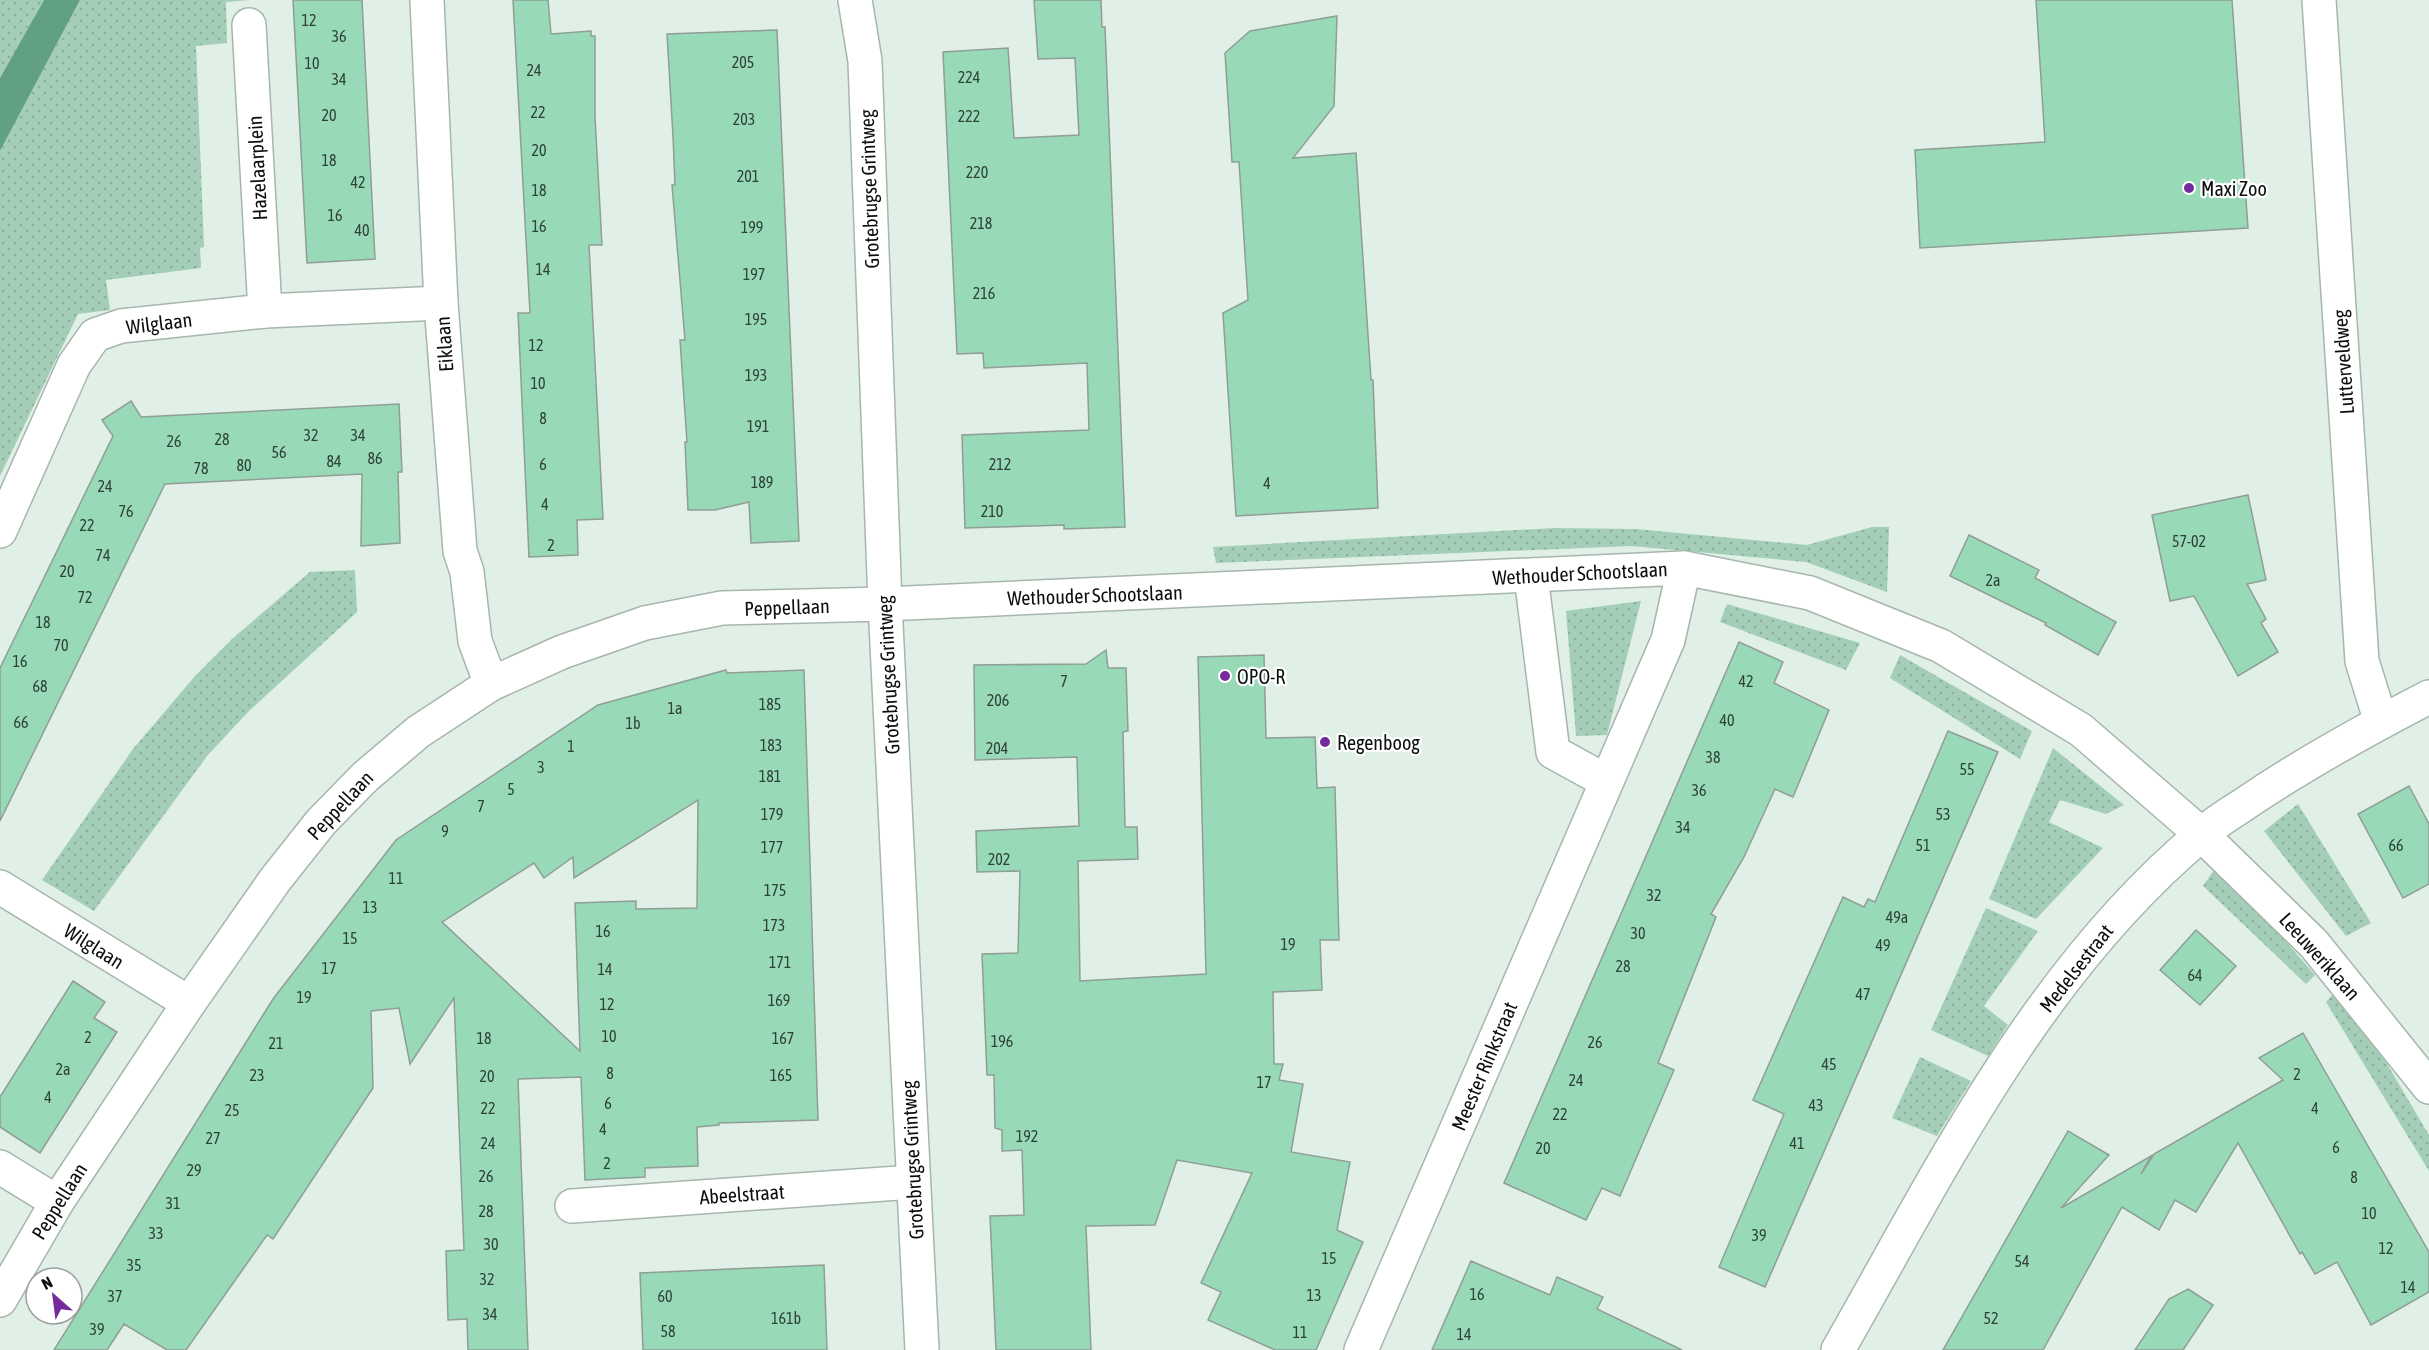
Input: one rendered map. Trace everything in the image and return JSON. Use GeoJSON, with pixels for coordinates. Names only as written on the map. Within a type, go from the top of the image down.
{"type":"FeatureCollection","features":[{"type":"Feature","properties":{"kind":"street","name":"Eiklaan"},"geometry":{"type":"LineString","coordinates":[[427,0],[441,303],[460,551],[467,572],[475,641],[491,684]]}},
{"type":"Feature","properties":{"kind":"street","name":"Grotebrugse Grintweg"},"geometry":{"type":"LineString","coordinates":[[855,0],[865,61],[885,604],[922,1350]]}},
{"type":"Feature","properties":{"kind":"street","name":"Lutterveldweg"},"geometry":{"type":"LineString","coordinates":[[2319,0],[2362,661],[2381,722]]}},
{"type":"Feature","properties":{"kind":"street","name":"Hazelaarplein"},"geometry":{"type":"LineString","coordinates":[[249,25],[265,311]]}},
{"type":"Feature","properties":{"kind":"street","name":"Wilglaan"},"geometry":{"type":"LineString","coordinates":[[0,531],[74,365],[95,335],[121,326],[265,311],[441,303]]}},
{"type":"Feature","properties":{"kind":"street","name":"Wethouder Schootslaan"},"geometry":{"type":"LineString","coordinates":[[885,604],[1684,568],[1810,593],[1941,646],[2080,730],[2201,834]]}},
{"type":"Feature","properties":{"kind":"street","name":"Meester Rinkstraat"},"geometry":{"type":"LineString","coordinates":[[1361,1350],[1668,640],[1684,568]]}},
{"type":"Feature","properties":{"kind":"street"},"geometry":{"type":"LineString","coordinates":[[1531,576],[1553,752],[1606,781]]}},
{"type":"Feature","properties":{"kind":"street","name":"Peppellaan"},"geometry":{"type":"LineString","coordinates":[[0,1300],[57,1202],[274,880],[328,815],[365,777],[418,732],[491,684],[604,635],[691,613],[722,608],[885,604]]}},
{"type":"Feature","properties":{"kind":"street","name":"Medelsestraat"},"geometry":{"type":"LineString","coordinates":[[1838,1350],[1934,1177],[2016,1045],[2110,922],[2201,834],[2305,764],[2429,697]]}},
{"type":"Feature","properties":{"kind":"street","name":"Leeuweriklaan"},"geometry":{"type":"LineString","coordinates":[[2201,834],[2314,944],[2429,1087]]}},
{"type":"Feature","properties":{"kind":"street","name":"Wilglaan"},"geometry":{"type":"LineString","coordinates":[[0,887],[189,1004]]}},
{"type":"Feature","properties":{"kind":"street"},"geometry":{"type":"LineString","coordinates":[[0,1167],[57,1202]]}},
{"type":"Feature","properties":{"kind":"street","name":"Abeelstraat"},"geometry":{"type":"LineString","coordinates":[[572,1206],[913,1182]]}},
{"type":"Feature","properties":{"kind":"shaded area"},"geometry":{"type":"Polygon","coordinates":[[[0,0],[44,0],[0,78],[0,0]]]}},
{"type":"Feature","properties":{"kind":"shaded area"},"geometry":{"type":"Polygon","coordinates":[[[44,0],[80,0],[0,151],[0,78],[44,0]]]}},
{"type":"Feature","properties":{"kind":"shaded area"},"geometry":{"type":"Polygon","coordinates":[[[80,0],[250,0],[226,2],[227,43],[196,46],[204,247],[200,248],[201,268],[106,280],[110,310],[78,314],[0,476],[0,151],[80,0]]]}},
{"type":"Feature","properties":{"kind":"shaded area"},"geometry":{"type":"Polygon","coordinates":[[[1872,527],[1889,527],[1887,592],[1806,562],[1631,546],[1216,563],[1213,547],[1555,528],[1636,529],[1807,545],[1872,527]]]}},
{"type":"Feature","properties":{"kind":"shaded area"},"geometry":{"type":"Polygon","coordinates":[[[355,570],[357,612],[249,711],[207,756],[94,911],[42,880],[133,749],[195,676],[232,639],[310,572],[355,570]]]}},
{"type":"Feature","properties":{"kind":"shaded area"},"geometry":{"type":"Polygon","coordinates":[[[1641,601],[1607,735],[1576,736],[1566,611],[1641,601]]]}},
{"type":"Feature","properties":{"kind":"shaded area"},"geometry":{"type":"Polygon","coordinates":[[[1727,604],[1860,643],[1846,670],[1720,622],[1727,604]]]}},
{"type":"Feature","properties":{"kind":"shaded area"},"geometry":{"type":"Polygon","coordinates":[[[1900,655],[2032,731],[2020,759],[1890,678],[1900,655]]]}},
{"type":"Feature","properties":{"kind":"shaded area"},"geometry":{"type":"Polygon","coordinates":[[[2053,748],[2124,805],[2106,814],[2060,800],[2049,822],[2103,848],[2036,919],[1989,899],[2053,748]]]}},
{"type":"Feature","properties":{"kind":"shaded area"},"geometry":{"type":"Polygon","coordinates":[[[2298,804],[2371,923],[2346,936],[2264,831],[2298,804]]]}},
{"type":"Feature","properties":{"kind":"shaded area"},"geometry":{"type":"Polygon","coordinates":[[[2214,870],[2268,921],[2315,975],[2306,984],[2203,886],[2214,870]]]}},
{"type":"Feature","properties":{"kind":"shaded area"},"geometry":{"type":"Polygon","coordinates":[[[1986,908],[2038,931],[1984,1006],[2008,1025],[1988,1056],[1931,1030],[1986,908]]]}},
{"type":"Feature","properties":{"kind":"shaded area"},"geometry":{"type":"Polygon","coordinates":[[[2335,992],[2387,1064],[2429,1135],[2429,1171],[2326,1002],[2335,992]]]}},
{"type":"Feature","properties":{"kind":"shaded area"},"geometry":{"type":"Polygon","coordinates":[[[1920,1057],[1971,1081],[1937,1136],[1892,1118],[1920,1057]]]}},
{"type":"Feature","properties":{"kind":"building"},"geometry":{"type":"Polygon","coordinates":[[[293,0],[362,0],[375,259],[307,263],[293,0]]]}},
{"type":"Feature","properties":{"kind":"building"},"geometry":{"type":"Polygon","coordinates":[[[513,0],[548,0],[551,34],[591,31],[591,36],[595,36],[595,117],[602,245],[589,245],[603,519],[577,520],[578,555],[529,557],[518,313],[530,313],[513,0]]]}},
{"type":"Feature","properties":{"kind":"building"},"geometry":{"type":"Polygon","coordinates":[[[1034,0],[1101,0],[1102,27],[1105,27],[1125,527],[1064,529],[1064,525],[965,528],[962,435],[1089,430],[1087,363],[984,368],[983,353],[957,354],[943,52],[1008,48],[1014,138],[1079,135],[1075,58],[1038,59],[1034,0]]]}},
{"type":"Feature","properties":{"kind":"building"},"geometry":{"type":"Polygon","coordinates":[[[2036,0],[2232,0],[2248,228],[1920,248],[1915,150],[2045,142],[2036,0]]]}},
{"type":"Feature","properties":{"kind":"building"},"geometry":{"type":"Polygon","coordinates":[[[1337,16],[1334,106],[1293,158],[1356,153],[1371,380],[1373,380],[1378,508],[1236,516],[1223,313],[1248,300],[1239,162],[1232,162],[1225,53],[1250,31],[1337,16]]]}},
{"type":"Feature","properties":{"kind":"building"},"geometry":{"type":"Polygon","coordinates":[[[777,30],[799,541],[751,543],[749,502],[715,510],[688,510],[685,442],[687,442],[680,340],[685,340],[672,185],[675,185],[667,34],[777,30]]]}},
{"type":"Feature","properties":{"kind":"building"},"geometry":{"type":"Polygon","coordinates":[[[131,401],[141,417],[399,404],[402,472],[398,472],[400,543],[361,546],[362,474],[165,484],[0,821],[0,668],[113,436],[102,420],[131,401]]]}},
{"type":"Feature","properties":{"kind":"building"},"geometry":{"type":"Polygon","coordinates":[[[2248,495],[2266,580],[2247,584],[2266,619],[2261,623],[2278,652],[2238,676],[2194,596],[2170,601],[2152,515],[2248,495]]]}},
{"type":"Feature","properties":{"kind":"building"},"geometry":{"type":"Polygon","coordinates":[[[1969,535],[2039,570],[2035,578],[2116,622],[2098,655],[2045,625],[2046,623],[1950,576],[1969,535]]]}},
{"type":"Feature","properties":{"kind":"building"},"geometry":{"type":"Polygon","coordinates":[[[1739,642],[1783,662],[1774,683],[1829,710],[1793,797],[1775,789],[1744,857],[1711,914],[1716,917],[1658,1063],[1674,1070],[1620,1196],[1602,1188],[1586,1220],[1504,1183],[1739,642]]]}},
{"type":"Feature","properties":{"kind":"building"},"geometry":{"type":"Polygon","coordinates":[[[1106,650],[1108,668],[1126,668],[1128,731],[1123,732],[1125,827],[1137,827],[1138,859],[1078,861],[1080,981],[1206,974],[1198,657],[1264,655],[1266,738],[1315,737],[1317,788],[1335,787],[1339,940],[1320,940],[1322,990],[1273,992],[1274,1064],[1283,1064],[1279,1080],[1303,1084],[1291,1152],[1350,1162],[1337,1230],[1363,1242],[1316,1350],[1275,1350],[1208,1320],[1221,1292],[1201,1283],[1252,1173],[1177,1160],[1155,1225],[1086,1226],[1091,1350],[996,1350],[990,1216],[1024,1215],[1022,1150],[1002,1151],[1002,1130],[995,1128],[994,1075],[987,1075],[982,954],[1018,953],[1020,871],[977,872],[976,831],[1079,826],[1077,757],[975,760],[974,665],[1086,664],[1106,650]]]}},
{"type":"Feature","properties":{"kind":"building"},"geometry":{"type":"Polygon","coordinates":[[[726,670],[727,673],[804,670],[818,1120],[719,1123],[719,1125],[697,1127],[698,1166],[645,1168],[645,1177],[585,1180],[581,1077],[518,1079],[528,1350],[468,1350],[467,1319],[448,1320],[446,1251],[464,1250],[454,998],[410,1064],[399,1008],[371,1011],[373,1088],[273,1239],[267,1235],[186,1350],[167,1350],[124,1324],[107,1350],[54,1350],[69,1326],[84,1326],[84,1302],[273,999],[396,840],[598,705],[726,670]],[[698,800],[574,878],[573,857],[544,878],[534,863],[442,922],[580,1051],[575,903],[636,901],[636,909],[697,908],[698,800]]]}},
{"type":"Feature","properties":{"kind":"building"},"geometry":{"type":"Polygon","coordinates":[[[1948,731],[1998,752],[1765,1287],[1719,1267],[1784,1114],[1753,1100],[1843,897],[1864,907],[1868,899],[1875,902],[1948,731]]]}},
{"type":"Feature","properties":{"kind":"building"},"geometry":{"type":"Polygon","coordinates":[[[2409,786],[2429,824],[2429,884],[2403,898],[2358,814],[2409,786]]]}},
{"type":"Feature","properties":{"kind":"building"},"geometry":{"type":"Polygon","coordinates":[[[2196,930],[2236,966],[2200,1005],[2160,970],[2196,930]]]}},
{"type":"Feature","properties":{"kind":"building"},"geometry":{"type":"Polygon","coordinates":[[[73,981],[105,1002],[94,1018],[117,1032],[40,1153],[0,1127],[0,1097],[73,981]]]}},
{"type":"Feature","properties":{"kind":"building"},"geometry":{"type":"Polygon","coordinates":[[[2303,1033],[2429,1252],[2429,1292],[2371,1325],[2337,1262],[2315,1274],[2302,1252],[2300,1254],[2238,1143],[2196,1212],[2175,1200],[2159,1230],[2122,1207],[2043,1350],[1943,1350],[2068,1131],[2109,1155],[2061,1208],[2151,1156],[2141,1174],[2154,1154],[2283,1080],[2259,1058],[2303,1033]]]}},
{"type":"Feature","properties":{"kind":"building"},"geometry":{"type":"Polygon","coordinates":[[[1471,1261],[1550,1295],[1557,1277],[1603,1297],[1597,1309],[1682,1350],[1432,1350],[1471,1261]]]}},
{"type":"Feature","properties":{"kind":"building"},"geometry":{"type":"Polygon","coordinates":[[[824,1265],[827,1350],[643,1350],[640,1273],[824,1265]]]}},
{"type":"Feature","properties":{"kind":"building"},"geometry":{"type":"Polygon","coordinates":[[[2188,1289],[2213,1305],[2183,1350],[2135,1350],[2169,1299],[2188,1289]]]}},
{"type":"Feature","properties":{"kind":"place","name":"Maxi Zoo"},"geometry":{"type":"Point","coordinates":[2189,188]}},
{"type":"Feature","properties":{"kind":"place","name":"OPO-R"},"geometry":{"type":"Point","coordinates":[1225,676]}},
{"type":"Feature","properties":{"kind":"place","name":"Regenboog"},"geometry":{"type":"Point","coordinates":[1325,742]}}]}
